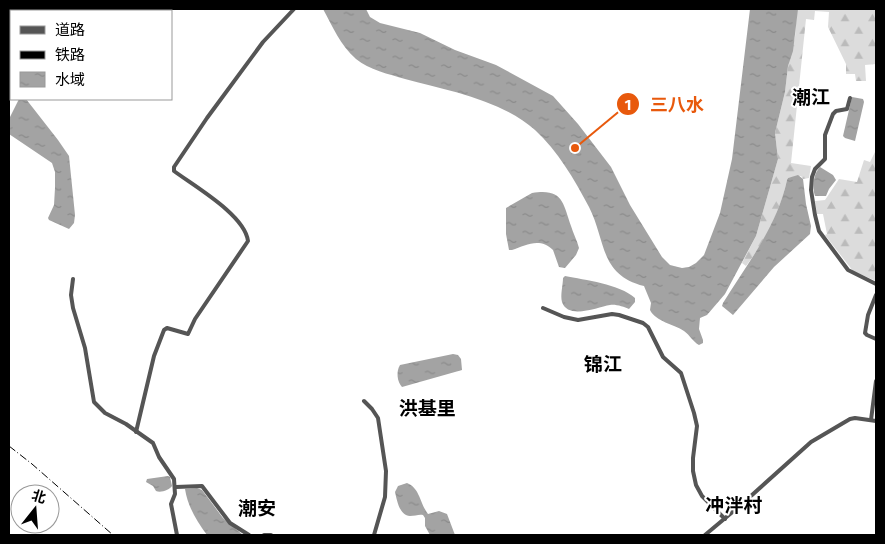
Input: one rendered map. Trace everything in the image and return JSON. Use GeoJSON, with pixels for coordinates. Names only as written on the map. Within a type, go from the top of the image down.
{"type":"FeatureCollection","features":[{"type":"Feature","properties":{"kind":"street"},"geometry":{"type":"LineString","coordinates":[[136,432],[154,356],[164,330],[167,328],[188,334],[195,319],[248,241],[244,229],[236,218],[174,172],[174,167],[207,118],[263,42],[294,9]]}},
{"type":"Feature","properties":{"kind":"street"},"geometry":{"type":"LineString","coordinates":[[850,98],[847,109],[835,112],[826,132],[825,159],[815,169],[812,177],[812,198],[817,227],[844,265],[849,271],[876,284]]}},
{"type":"Feature","properties":{"kind":"street"},"geometry":{"type":"LineString","coordinates":[[73,279],[71,288],[73,308],[85,348],[94,402],[105,413],[123,422],[152,442],[159,457],[174,479],[176,487],[171,504],[177,535]]}},
{"type":"Feature","properties":{"kind":"street"},"geometry":{"type":"LineString","coordinates":[[876,295],[868,315],[865,333],[876,340]]}},
{"type":"Feature","properties":{"kind":"street"},"geometry":{"type":"LineString","coordinates":[[543,308],[564,317],[578,320],[612,314],[619,315],[643,323],[648,327],[662,357],[681,373],[694,413],[697,426],[693,458],[696,485],[702,496],[725,519]]}},
{"type":"Feature","properties":{"kind":"street"},"geometry":{"type":"LineString","coordinates":[[705,535],[811,442],[850,419],[874,421],[876,381]]}},
{"type":"Feature","properties":{"kind":"street"},"geometry":{"type":"LineString","coordinates":[[364,401],[372,408],[378,418],[386,471],[385,498],[374,535]]}},
{"type":"Feature","properties":{"kind":"street"},"geometry":{"type":"LineString","coordinates":[[176,487],[202,486],[230,523],[249,535]]}},
{"type":"Feature","properties":{"kind":"street"},"geometry":{"type":"LineString","coordinates":[[264,535],[271,535]]}},
{"type":"Feature","properties":{"kind":"green space"},"geometry":{"type":"Polygon","coordinates":[[[876,9],[876,64],[865,65],[866,81],[856,81],[855,74],[846,74],[846,64],[828,27],[829,12],[815,11],[814,20],[806,19],[791,163],[811,166],[809,178],[803,179],[801,176],[788,178],[771,226],[746,266],[742,263],[756,236],[778,159],[775,133],[795,37],[797,10],[876,9]]]}},
{"type":"Feature","properties":{"kind":"green space"},"geometry":{"type":"Polygon","coordinates":[[[876,150],[876,281],[853,271],[825,235],[827,234],[823,214],[817,214],[815,201],[825,200],[839,179],[857,182],[864,160],[870,162],[876,150]]]}},
{"type":"Feature","properties":{"kind":"water"},"geometry":{"type":"Polygon","coordinates":[[[9,9],[99,9],[10,10],[9,26],[9,9]]]}},
{"type":"Feature","properties":{"kind":"water"},"geometry":{"type":"Polygon","coordinates":[[[323,9],[366,9],[370,17],[380,23],[420,33],[455,50],[496,65],[553,96],[578,124],[611,167],[630,205],[662,257],[670,265],[682,268],[696,263],[704,255],[720,213],[732,159],[750,9],[798,9],[793,51],[788,66],[785,92],[775,133],[778,159],[756,236],[725,294],[707,315],[700,318],[699,329],[703,343],[699,345],[684,331],[656,317],[650,310],[651,303],[644,286],[629,281],[611,265],[589,207],[558,156],[535,130],[507,111],[473,97],[405,79],[373,69],[361,63],[350,54],[341,42],[323,9]]]}},
{"type":"Feature","properties":{"kind":"water"},"geometry":{"type":"Polygon","coordinates":[[[852,97],[863,99],[864,102],[855,141],[843,136],[852,97]]]}},
{"type":"Feature","properties":{"kind":"water"},"geometry":{"type":"Polygon","coordinates":[[[18,100],[27,100],[69,156],[75,215],[74,223],[69,229],[48,218],[54,205],[55,172],[52,163],[9,134],[9,119],[18,100]]]}},
{"type":"Feature","properties":{"kind":"water"},"geometry":{"type":"Polygon","coordinates":[[[820,167],[833,175],[836,180],[826,196],[815,196],[814,192],[813,185],[820,167]]]}},
{"type":"Feature","properties":{"kind":"water"},"geometry":{"type":"Polygon","coordinates":[[[798,175],[803,179],[811,226],[810,234],[774,267],[733,315],[722,306],[723,303],[769,229],[788,178],[798,175]]]}},
{"type":"Feature","properties":{"kind":"water"},"geometry":{"type":"Polygon","coordinates":[[[542,192],[556,195],[563,204],[579,248],[576,255],[565,268],[559,267],[553,250],[543,244],[533,243],[509,250],[506,234],[506,208],[532,193],[542,192]]]}},
{"type":"Feature","properties":{"kind":"water"},"geometry":{"type":"Polygon","coordinates":[[[565,276],[602,283],[620,289],[635,298],[635,302],[629,309],[612,305],[584,311],[570,310],[565,307],[561,299],[563,278],[565,276]]]}},
{"type":"Feature","properties":{"kind":"water"},"geometry":{"type":"Polygon","coordinates":[[[453,354],[458,355],[461,359],[462,370],[402,387],[400,385],[398,373],[400,365],[453,354]]]}},
{"type":"Feature","properties":{"kind":"water"},"geometry":{"type":"Polygon","coordinates":[[[168,476],[172,486],[165,491],[156,491],[153,486],[146,482],[147,479],[168,476]]]}},
{"type":"Feature","properties":{"kind":"water"},"geometry":{"type":"Polygon","coordinates":[[[407,483],[415,489],[428,514],[439,511],[447,514],[455,535],[430,535],[425,526],[423,515],[410,516],[403,513],[399,507],[395,492],[398,486],[407,483]]]}},
{"type":"Feature","properties":{"kind":"water"},"geometry":{"type":"Polygon","coordinates":[[[197,488],[202,490],[223,518],[243,535],[207,535],[193,513],[185,489],[197,488]]]}},
{"type":"Feature","properties":{"kind":"railway"},"geometry":{"type":"LineString","coordinates":[[9,446],[113,535]]}},
{"type":"Feature","properties":{"kind":"place","name":"三八水"},"geometry":{"type":"Point","coordinates":[575,148]}},
{"type":"Feature","properties":{"kind":"district","name":"潮江"},"geometry":{"type":"Point","coordinates":[811,97]}},
{"type":"Feature","properties":{"kind":"district","name":"锦江"},"geometry":{"type":"Point","coordinates":[603,364]}},
{"type":"Feature","properties":{"kind":"district","name":"洪基里"},"geometry":{"type":"Point","coordinates":[427,408]}},
{"type":"Feature","properties":{"kind":"district","name":"冲泮村"},"geometry":{"type":"Point","coordinates":[734,505]}},
{"type":"Feature","properties":{"kind":"district","name":"潮安"},"geometry":{"type":"Point","coordinates":[257,508]}}]}
